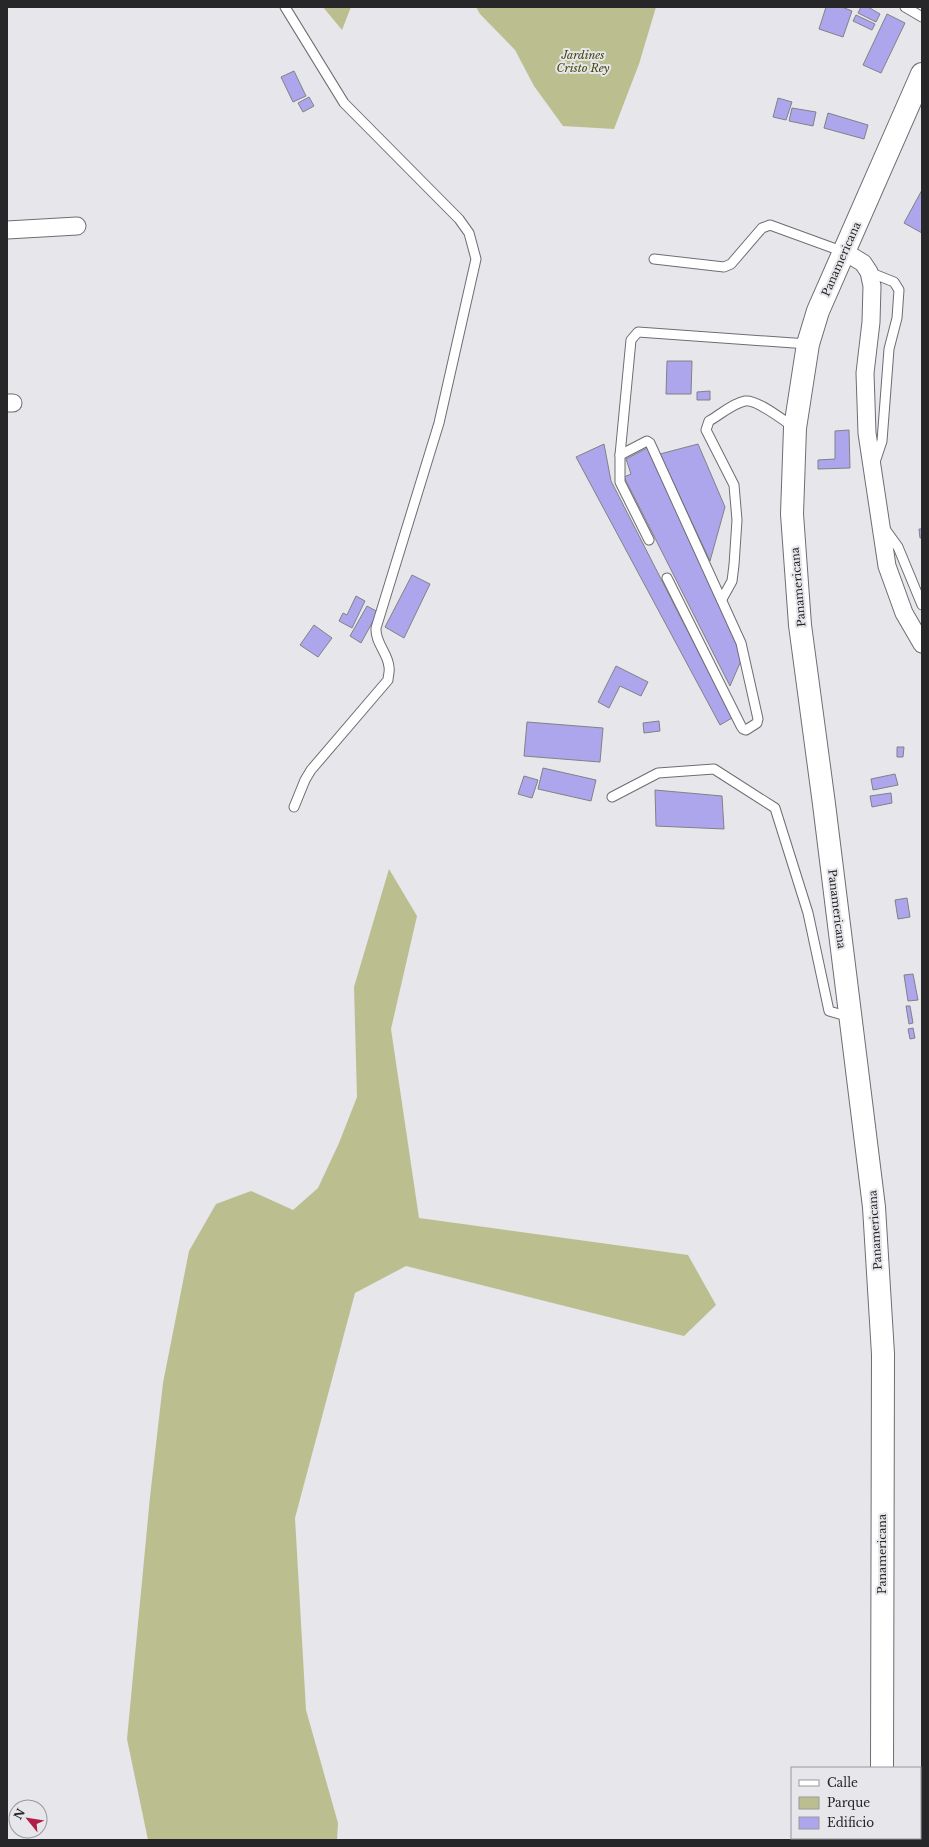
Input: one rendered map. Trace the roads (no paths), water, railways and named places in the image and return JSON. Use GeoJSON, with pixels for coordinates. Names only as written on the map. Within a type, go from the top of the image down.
{"type":"FeatureCollection","features":[{"type":"Feature","properties":{"kind":"main road","name":"Panamericana"},"geometry":{"type":"LineString","coordinates":[[882,1767],[883,1354],[874,1207],[800,625],[792,514],[795,428],[808,344],[818,311],[922,74]]}},
{"type":"Feature","properties":{"kind":"street"},"geometry":{"type":"LineString","coordinates":[[7,230],[76,226]]}},
{"type":"Feature","properties":{"kind":"street"},"geometry":{"type":"LineString","coordinates":[[845,252],[863,263],[869,272],[872,294],[865,373],[867,433],[887,566],[904,613],[922,644]]}},
{"type":"Feature","properties":{"kind":"lane"},"geometry":{"type":"LineString","coordinates":[[286,7],[344,102],[459,219],[469,233],[476,259],[439,423],[376,628],[376,637],[386,655],[389,667],[388,680],[311,770],[305,780],[294,807]]}},
{"type":"Feature","properties":{"kind":"lane"},"geometry":{"type":"LineString","coordinates":[[905,7],[922,17]]}},
{"type":"Feature","properties":{"kind":"lane"},"geometry":{"type":"LineString","coordinates":[[654,259],[724,267],[731,264],[762,228],[770,225],[845,252]]}},
{"type":"Feature","properties":{"kind":"lane"},"geometry":{"type":"LineString","coordinates":[[869,272],[894,282],[899,290],[897,318],[889,349],[882,442],[872,468]]}},
{"type":"Feature","properties":{"kind":"lane"},"geometry":{"type":"LineString","coordinates":[[649,540],[620,482],[620,455],[630,340],[638,332],[808,344]]}},
{"type":"Feature","properties":{"kind":"lane"},"geometry":{"type":"LineString","coordinates":[[722,599],[732,580],[734,565],[736,520],[734,485],[706,430],[706,426],[709,421],[740,403],[747,401],[758,404],[795,428]]}},
{"type":"Feature","properties":{"kind":"lane"},"geometry":{"type":"LineString","coordinates":[[620,455],[647,441],[650,443],[722,599],[741,643],[757,714],[756,724],[746,730],[743,730],[667,578]]}},
{"type":"Feature","properties":{"kind":"lane"},"geometry":{"type":"LineString","coordinates":[[880,521],[898,547],[922,605]]}},
{"type":"Feature","properties":{"kind":"lane"},"geometry":{"type":"LineString","coordinates":[[612,797],[658,773],[714,769],[775,808],[808,913],[829,1011],[851,1017]]}},
{"type":"Feature","properties":{"kind":"park label","name":"Jardines Cristo Rey"},"geometry":{"type":"Point","coordinates":[583,61]}}]}
